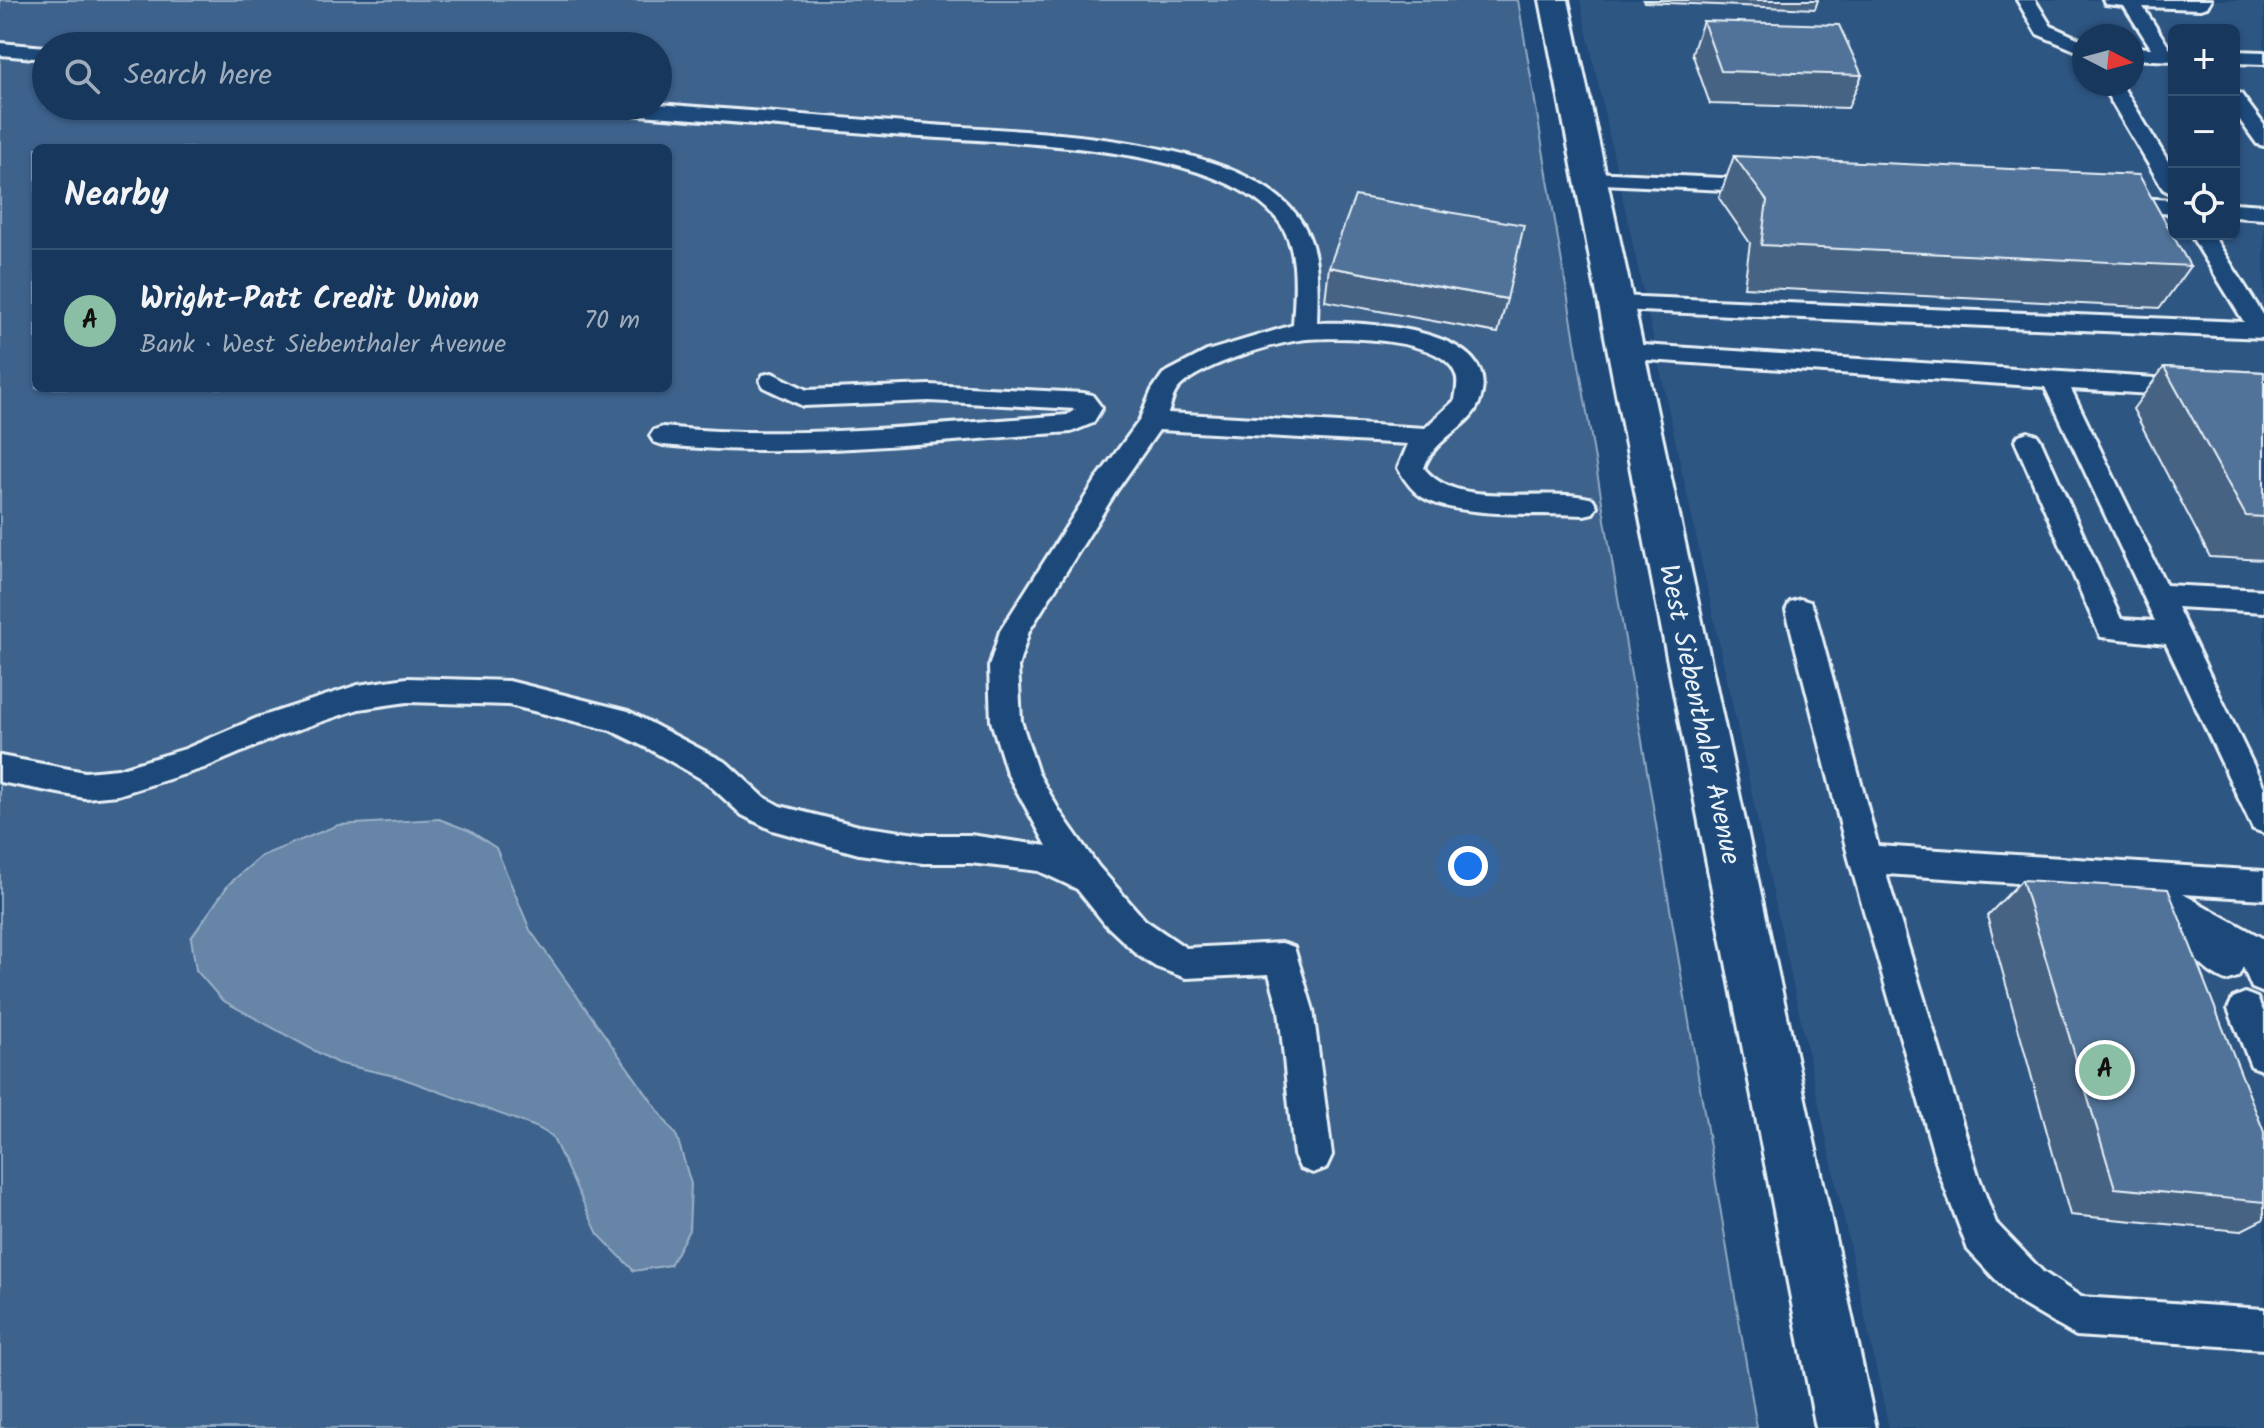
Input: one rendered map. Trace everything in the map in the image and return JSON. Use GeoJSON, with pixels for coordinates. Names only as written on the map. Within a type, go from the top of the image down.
{"type":"FeatureCollection","features":[{"type":"Feature","properties":{"kind":"main road","name":"West Siebenthaler Avenue"},"geometry":{"type":"LineString","coordinates":[[1554,0],[1846,1428]]}},
{"type":"Feature","properties":{"kind":"lane"},"geometry":{"type":"LineString","coordinates":[[2026,0],[2044,30],[2072,43]]}},
{"type":"Feature","properties":{"kind":"lane"},"geometry":{"type":"LineString","coordinates":[[2112,0],[2200,3],[2202,0]]}},
{"type":"Feature","properties":{"kind":"lane"},"geometry":{"type":"LineString","coordinates":[[2130,1],[2168,53]]}},
{"type":"Feature","properties":{"kind":"lane"},"geometry":{"type":"LineString","coordinates":[[0,49],[32,52]]}},
{"type":"Feature","properties":{"kind":"lane"},"geometry":{"type":"LineString","coordinates":[[2144,53],[2168,54]]}},
{"type":"Feature","properties":{"kind":"lane"},"geometry":{"type":"LineString","coordinates":[[2240,57],[2264,58]]}},
{"type":"Feature","properties":{"kind":"lane"},"geometry":{"type":"LineString","coordinates":[[2118,96],[2168,179]]}},
{"type":"Feature","properties":{"kind":"lane"},"geometry":{"type":"LineString","coordinates":[[2240,106],[2264,140]]}},
{"type":"Feature","properties":{"kind":"lane"},"geometry":{"type":"LineString","coordinates":[[672,111],[1017,138],[1127,150],[1199,167],[1257,190],[1289,220],[1301,246],[1305,276],[1305,331]]}},
{"type":"Feature","properties":{"kind":"lane"},"geometry":{"type":"LineString","coordinates":[[1591,178],[1789,187]]}},
{"type":"Feature","properties":{"kind":"lane"},"geometry":{"type":"LineString","coordinates":[[2087,203],[2168,207]]}},
{"type":"Feature","properties":{"kind":"lane"},"geometry":{"type":"LineString","coordinates":[[2240,210],[2264,212]]}},
{"type":"Feature","properties":{"kind":"lane"},"geometry":{"type":"LineString","coordinates":[[2205,240],[2263,330]]}},
{"type":"Feature","properties":{"kind":"lane"},"geometry":{"type":"LineString","coordinates":[[1617,303],[2263,330]]}},
{"type":"Feature","properties":{"kind":"lane"},"geometry":{"type":"LineString","coordinates":[[1313,1155],[1296,1010],[1282,958],[1186,963],[1149,944],[1099,897],[1048,821],[1018,764],[1004,716],[1003,670],[1010,640],[1106,485],[1152,421],[1163,392],[1172,379],[1267,338],[1305,331],[1359,331],[1428,343],[1460,359],[1468,372],[1467,403],[1417,450],[1411,468],[1421,484],[1438,496],[1584,506]]}},
{"type":"Feature","properties":{"kind":"lane"},"geometry":{"type":"LineString","coordinates":[[1627,352],[2264,393]]}},
{"type":"Feature","properties":{"kind":"lane"},"geometry":{"type":"LineString","coordinates":[[663,436],[722,442],[830,440],[1071,423],[1084,417],[1089,408],[1083,401],[929,393],[803,398],[772,381]]}},
{"type":"Feature","properties":{"kind":"lane"},"geometry":{"type":"LineString","coordinates":[[2055,381],[2264,820]]}},
{"type":"Feature","properties":{"kind":"lane"},"geometry":{"type":"LineString","coordinates":[[1152,421],[1432,437]]}},
{"type":"Feature","properties":{"kind":"lane"},"geometry":{"type":"LineString","coordinates":[[2028,441],[2111,629],[2176,634]]}},
{"type":"Feature","properties":{"kind":"lane"},"geometry":{"type":"LineString","coordinates":[[2158,595],[2264,601]]}},
{"type":"Feature","properties":{"kind":"lane"},"geometry":{"type":"LineString","coordinates":[[1800,610],[1865,859],[1959,1175],[1982,1236],[2029,1286],[2076,1316],[2264,1329]]}},
{"type":"Feature","properties":{"kind":"lane"},"geometry":{"type":"LineString","coordinates":[[0,769],[85,785],[118,782],[193,759],[268,727],[358,697],[407,690],[509,693],[617,720],[716,772],[753,806],[772,817],[811,830],[923,849],[970,849],[1043,858],[1086,879]]}},
{"type":"Feature","properties":{"kind":"lane"},"geometry":{"type":"LineString","coordinates":[[1865,859],[2163,905],[2253,950],[2264,977]]}},
{"type":"Feature","properties":{"kind":"lane"},"geometry":{"type":"LineString","coordinates":[[2163,905],[2264,885]]}},
{"type":"Feature","properties":{"kind":"lane"},"geometry":{"type":"LineString","coordinates":[[2163,905],[2186,964]]}},
{"type":"Feature","properties":{"kind":"lane"},"geometry":{"type":"LineString","coordinates":[[2163,905],[2226,966]]}},
{"type":"Feature","properties":{"kind":"lane"},"geometry":{"type":"LineString","coordinates":[[2245,1009],[2264,1054]]}},
{"type":"Feature","properties":{"kind":"shaded area"},"geometry":{"type":"Polygon","coordinates":[[[0,0],[1518,0],[1757,1428],[0,1428],[0,0]]]}},
{"type":"Feature","properties":{"kind":"shaded area"},"geometry":{"type":"Polygon","coordinates":[[[1580,0],[2264,0],[2264,1428],[1889,1428],[1580,0]]]}},
{"type":"Feature","properties":{"kind":"shaded area"},"geometry":{"type":"Polygon","coordinates":[[[439,819],[470,831],[496,848],[530,930],[677,1137],[691,1184],[689,1230],[670,1265],[634,1271],[598,1234],[552,1136],[536,1127],[399,1077],[337,1063],[222,1000],[196,970],[191,938],[229,884],[261,856],[338,825],[439,819]]]}},
{"type":"Feature","properties":{"kind":"building"},"geometry":{"type":"Polygon","coordinates":[[[1703,21],[1839,25],[1862,75],[1721,71],[1703,21]]]}},
{"type":"Feature","properties":{"kind":"building"},"geometry":{"type":"Polygon","coordinates":[[[1734,156],[2139,175],[2168,227],[2168,240],[2175,240],[2190,266],[1761,245],[1767,201],[1734,156]]]}},
{"type":"Feature","properties":{"kind":"building"},"geometry":{"type":"Polygon","coordinates":[[[1355,196],[1524,225],[1507,299],[1329,267],[1355,196]]]}},
{"type":"Feature","properties":{"kind":"building"},"geometry":{"type":"Polygon","coordinates":[[[2164,367],[2264,372],[2264,517],[2246,516],[2164,367]]]}},
{"type":"Feature","properties":{"kind":"building"},"geometry":{"type":"Polygon","coordinates":[[[2022,880],[2168,889],[2264,1132],[2264,1202],[2115,1188],[2022,880]]]}},
{"type":"Feature","properties":{"kind":"place","name":"Wright-Patt Credit Union"},"geometry":{"type":"Point","coordinates":[2105,1070]}}]}
